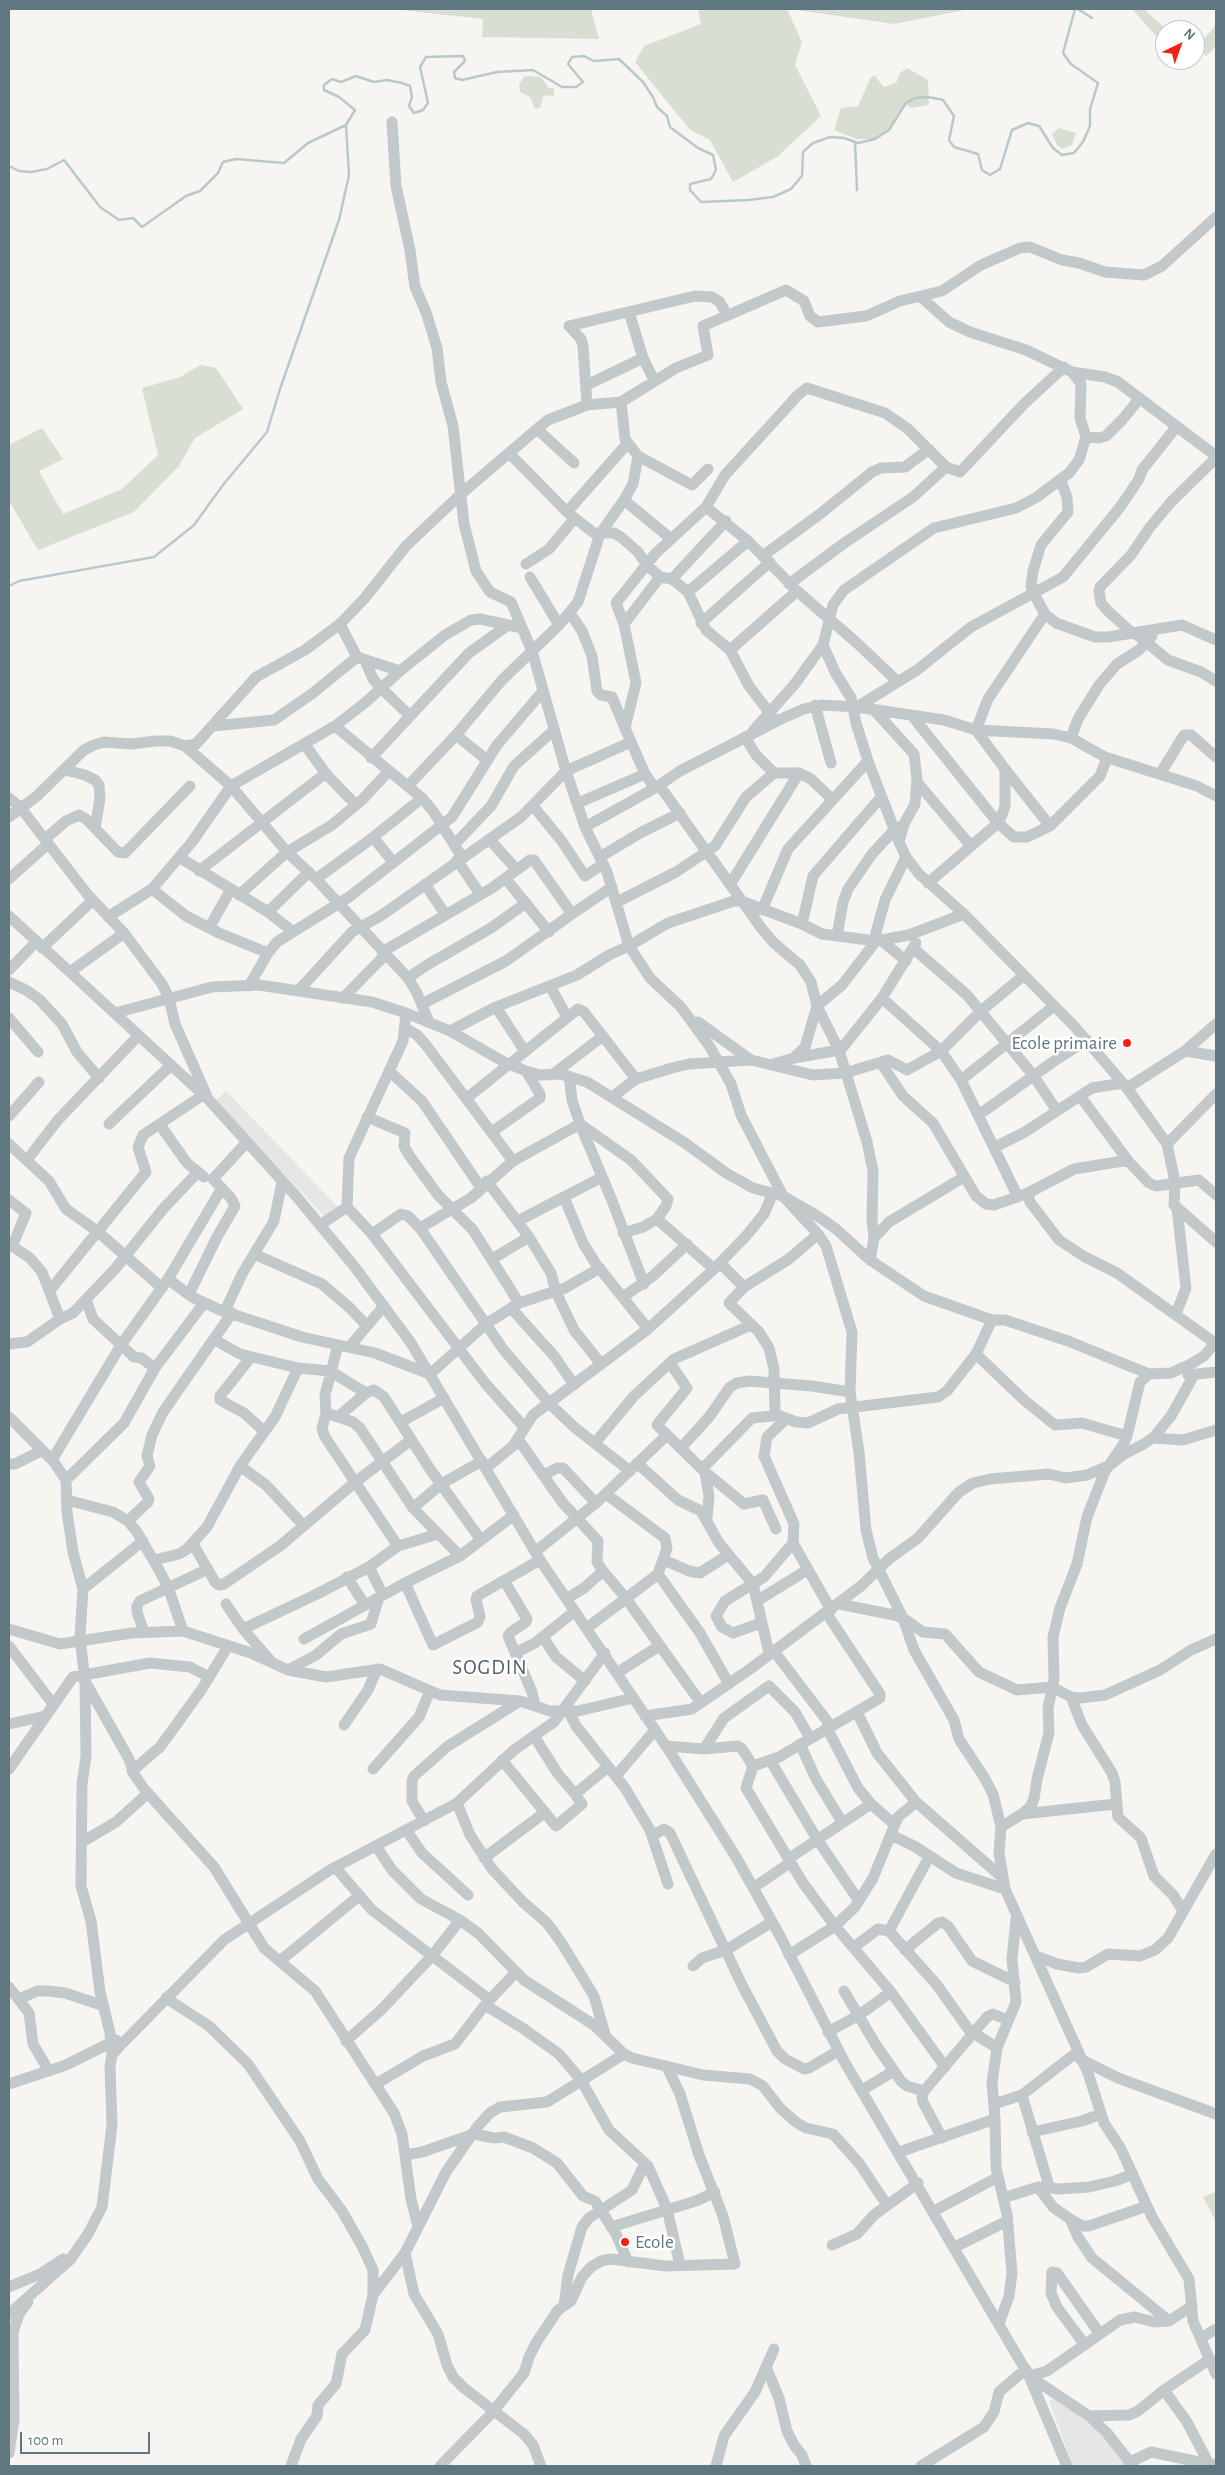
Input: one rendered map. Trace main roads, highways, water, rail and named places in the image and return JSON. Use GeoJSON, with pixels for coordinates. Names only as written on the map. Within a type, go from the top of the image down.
{"type":"FeatureCollection","features":[{"type":"Feature","properties":{"kind":"waterway"},"geometry":{"type":"LineString","coordinates":[[9,166],[19,171],[31,172],[47,169],[64,160],[100,207],[119,220],[133,218],[142,227],[186,196],[200,191],[218,173],[223,162],[236,159],[284,163],[308,143],[346,125],[355,110],[339,97],[324,90],[324,85],[332,79],[341,82],[356,76],[374,82],[387,80],[410,86],[412,97],[409,106],[414,113],[423,110],[428,103],[420,67],[426,57],[463,56],[465,61],[454,72],[455,78],[462,80],[497,72],[533,70],[562,87],[576,87],[583,82],[568,64],[572,57],[584,56],[594,61],[619,59],[643,82],[657,107],[667,116],[670,127],[698,148],[713,155],[716,170],[711,179],[690,184],[690,190],[701,202],[773,197],[791,189],[802,176],[803,152],[813,143],[830,137],[844,138],[858,143],[875,139],[889,130],[906,103],[915,98],[928,97],[943,100],[954,116],[949,140],[954,147],[978,154],[982,170],[990,175],[1000,169],[1012,130],[1028,123],[1039,126],[1053,148],[1062,155],[1074,153],[1083,142],[1090,126],[1090,109],[1098,83],[1071,64],[1063,53],[1075,9]]}},
{"type":"Feature","properties":{"kind":"waterway"},"geometry":{"type":"LineString","coordinates":[[1078,9],[1092,18]]}},
{"type":"Feature","properties":{"kind":"waterway"},"geometry":{"type":"LineString","coordinates":[[9,586],[19,581],[154,557],[194,525],[223,485],[267,432],[280,389],[339,220],[349,175],[346,125]]}},
{"type":"Feature","properties":{"kind":"waterway"},"geometry":{"type":"LineString","coordinates":[[855,142],[857,190]]}},
{"type":"Feature","properties":{"kind":"place","name":"Ecole primaire"},"geometry":{"type":"Point","coordinates":[1127,1043]}},
{"type":"Feature","properties":{"kind":"place","name":"Ecole"},"geometry":{"type":"Point","coordinates":[625,2242]}},
{"type":"Feature","properties":{"kind":"district","name":"SOGDIN"},"geometry":{"type":"Point","coordinates":[490,1668]}}]}
